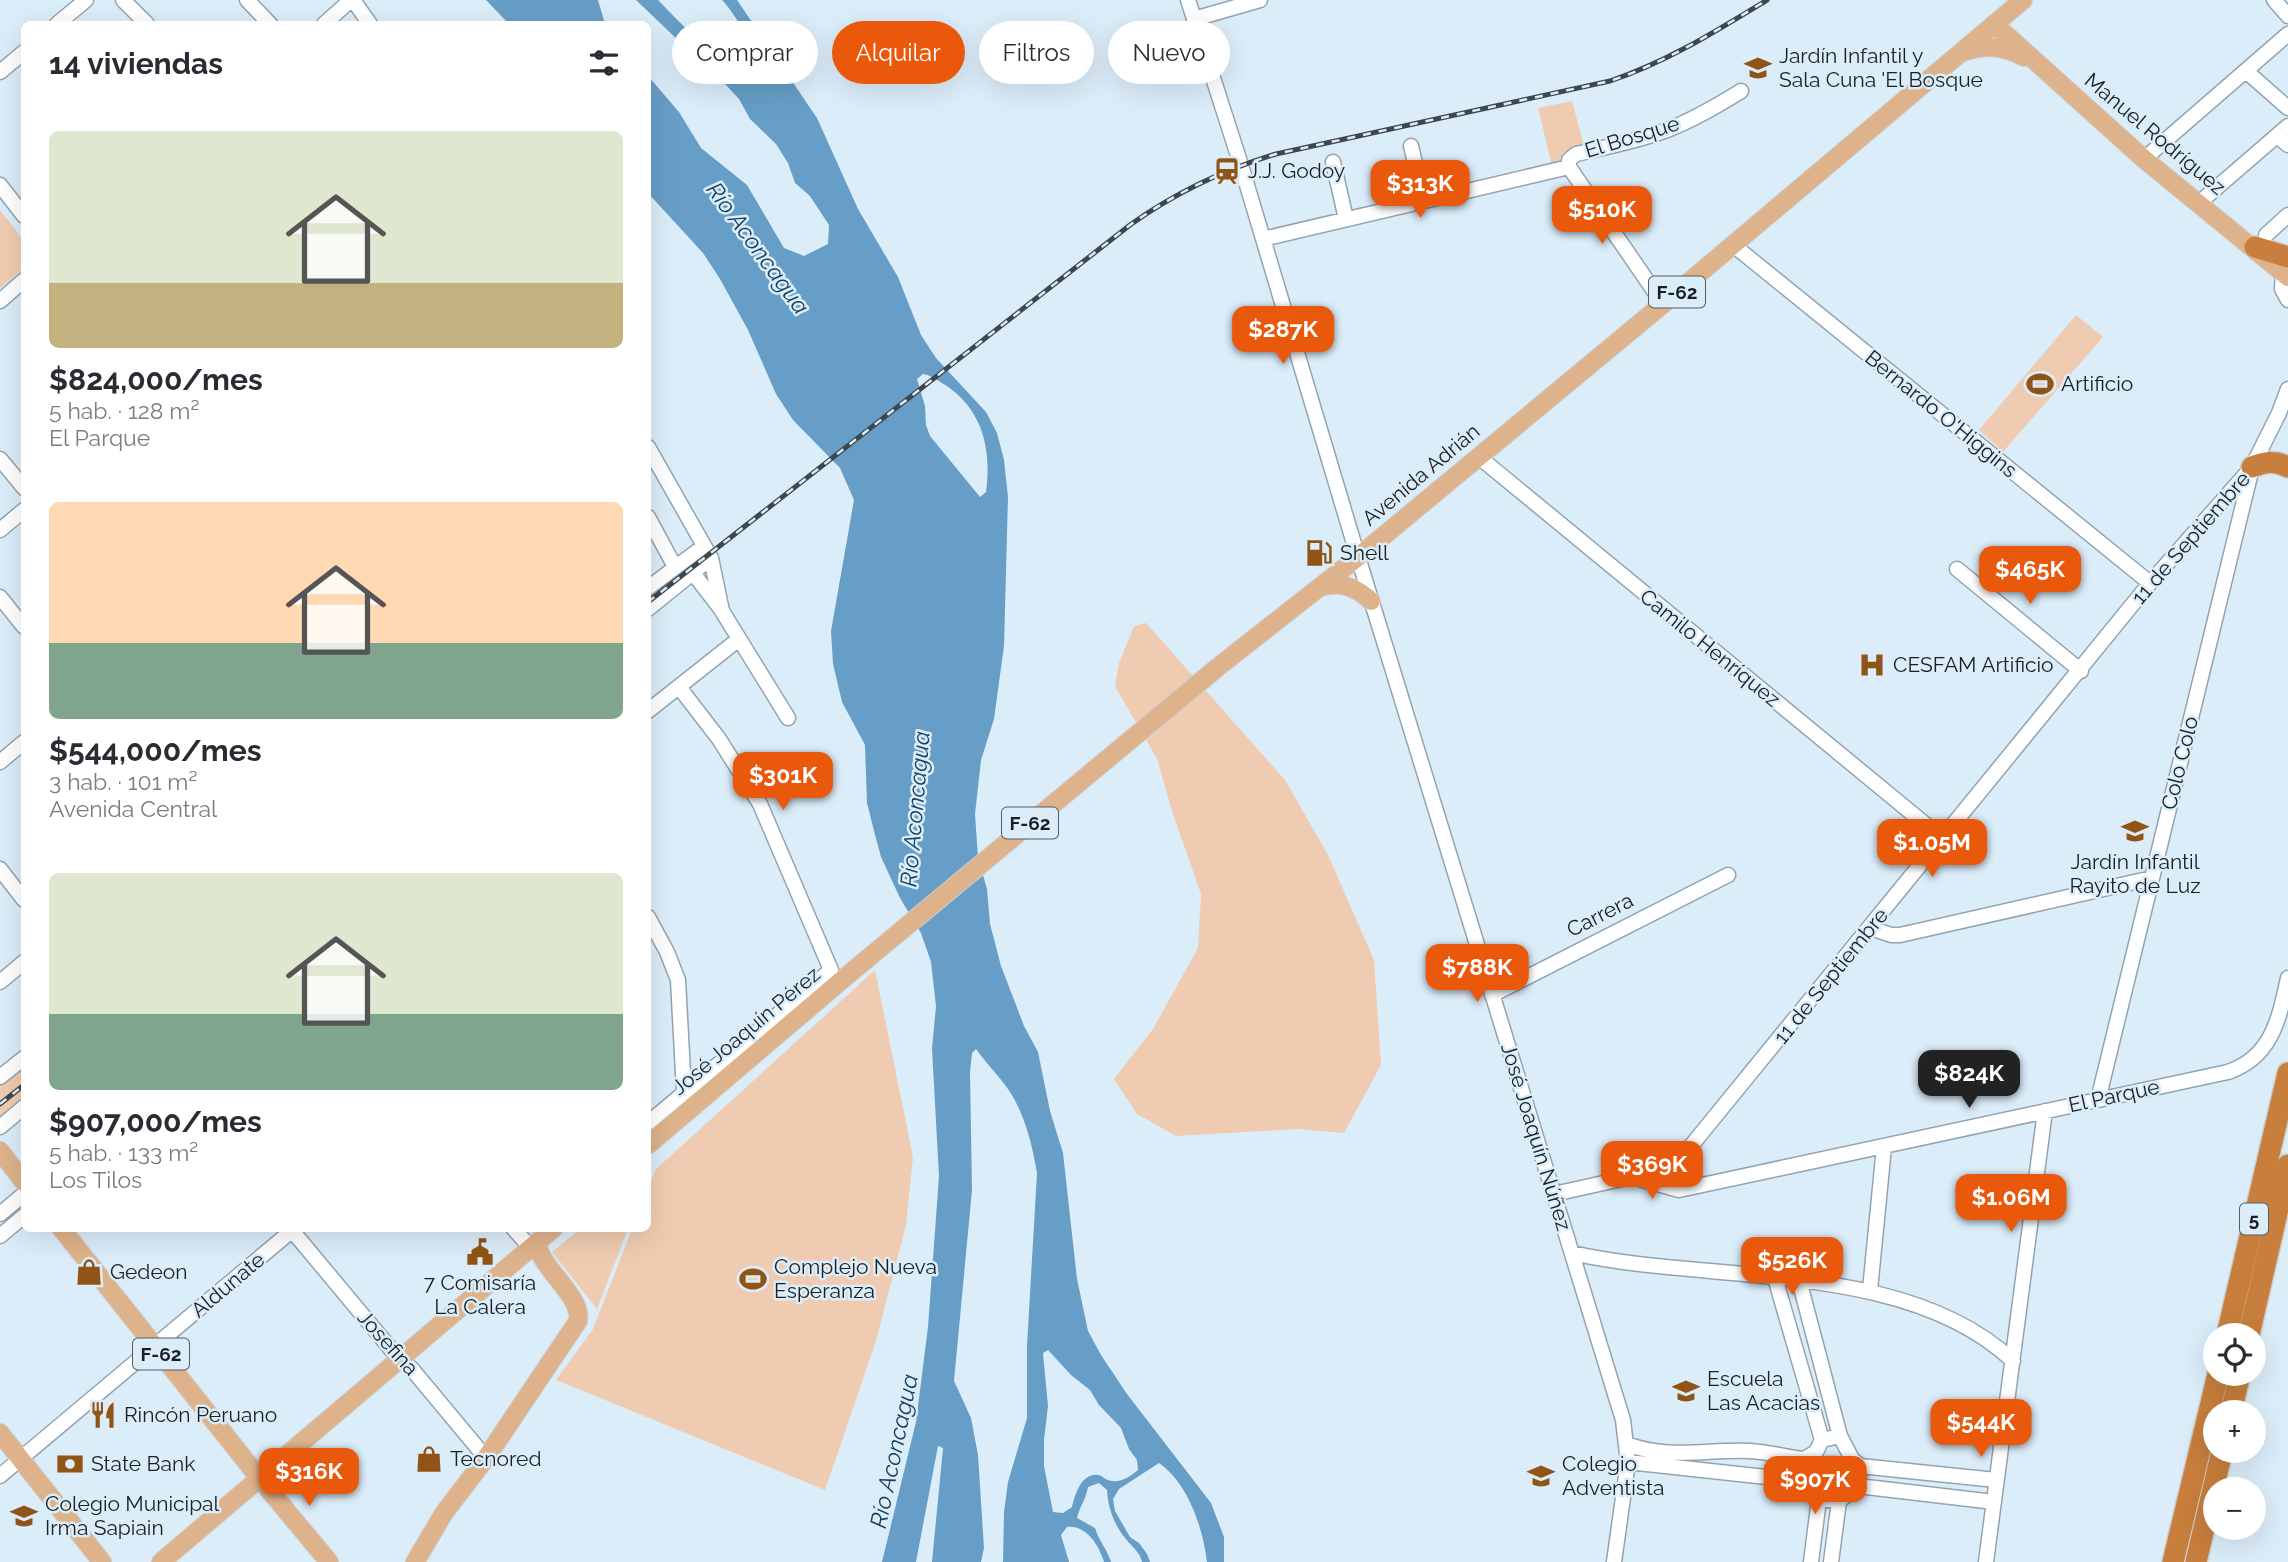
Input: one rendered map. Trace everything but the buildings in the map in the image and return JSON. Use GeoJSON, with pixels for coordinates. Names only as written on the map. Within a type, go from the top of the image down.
{"type":"FeatureCollection","features":[{"type":"Feature","properties":{"kind":"highway"},"geometry":{"type":"LineString","coordinates":[[2260,241],[2286,269]]}},
{"type":"Feature","properties":{"kind":"highway"},"geometry":{"type":"LineString","coordinates":[[2252,467],[2271,462],[2288,467]]}},
{"type":"Feature","properties":{"kind":"highway","name":"5"},"geometry":{"type":"LineString","coordinates":[[2230,1323],[2288,1073]]}},
{"type":"Feature","properties":{"kind":"highway","name":"5"},"geometry":{"type":"LineString","coordinates":[[2252,1323],[2288,1165]]}},
{"type":"Feature","properties":{"kind":"highway"},"geometry":{"type":"LineString","coordinates":[[2173,1562],[2215,1386]]}},
{"type":"Feature","properties":{"kind":"highway"},"geometry":{"type":"LineString","coordinates":[[2196,1562],[2219,1463]]}},
{"type":"Feature","properties":{"kind":"main road","name":"Avenida Adrián"},"geometry":{"type":"LineString","coordinates":[[837,974],[1217,667],[1358,557],[2023,0]]}},
{"type":"Feature","properties":{"kind":"main road","name":"Manuel Rodríguez"},"geometry":{"type":"LineString","coordinates":[[1994,24],[2144,159],[2199,203],[2260,241]]}},
{"type":"Feature","properties":{"kind":"main road"},"geometry":{"type":"LineString","coordinates":[[1957,55],[1973,48],[2000,47],[2040,66]]}},
{"type":"Feature","properties":{"kind":"main road"},"geometry":{"type":"LineString","coordinates":[[1320,587],[1335,584],[1350,587],[1371,601]]}},
{"type":"Feature","properties":{"kind":"main road","name":"José Joaquín Pérez"},"geometry":{"type":"LineString","coordinates":[[651,1142],[837,974]]}},
{"type":"Feature","properties":{"kind":"main road"},"geometry":{"type":"LineString","coordinates":[[0,1152],[21,1178]]}},
{"type":"Feature","properties":{"kind":"main road","name":"F-62"},"geometry":{"type":"LineString","coordinates":[[64,1232],[260,1479]]}},
{"type":"Feature","properties":{"kind":"main road"},"geometry":{"type":"LineString","coordinates":[[161,1562],[508,1269],[537,1251],[551,1232]]}},
{"type":"Feature","properties":{"kind":"main road"},"geometry":{"type":"LineString","coordinates":[[415,1562],[444,1513],[486,1458],[578,1321],[576,1305],[537,1251]]}},
{"type":"Feature","properties":{"kind":"main road"},"geometry":{"type":"LineString","coordinates":[[0,1433],[102,1562]]}},
{"type":"Feature","properties":{"kind":"main road"},"geometry":{"type":"LineString","coordinates":[[260,1479],[329,1562]]}},
{"type":"Feature","properties":{"kind":"street"},"geometry":{"type":"LineString","coordinates":[[61,21],[86,0]]}},
{"type":"Feature","properties":{"kind":"street"},"geometry":{"type":"LineString","coordinates":[[123,0],[144,21]]}},
{"type":"Feature","properties":{"kind":"street"},"geometry":{"type":"LineString","coordinates":[[247,0],[267,21]]}},
{"type":"Feature","properties":{"kind":"street"},"geometry":{"type":"LineString","coordinates":[[328,21],[352,0],[368,21]]}},
{"type":"Feature","properties":{"kind":"street","name":"José Joaquín Núñez"},"geometry":{"type":"LineString","coordinates":[[1188,0],[1616,1399],[1627,1444],[1628,1462],[1614,1562]]}},
{"type":"Feature","properties":{"kind":"street"},"geometry":{"type":"LineString","coordinates":[[1194,19],[1260,0]]}},
{"type":"Feature","properties":{"kind":"street"},"geometry":{"type":"LineString","coordinates":[[2274,0],[2288,16]]}},
{"type":"Feature","properties":{"kind":"street"},"geometry":{"type":"LineString","coordinates":[[2144,159],[2288,34]]}},
{"type":"Feature","properties":{"kind":"street"},"geometry":{"type":"LineString","coordinates":[[0,72],[21,54]]}},
{"type":"Feature","properties":{"kind":"street"},"geometry":{"type":"LineString","coordinates":[[2246,71],[2288,108]]}},
{"type":"Feature","properties":{"kind":"street","name":"El Bosque"},"geometry":{"type":"LineString","coordinates":[[1663,304],[1569,167],[1569,159],[1573,155],[1668,130],[1741,91]]}},
{"type":"Feature","properties":{"kind":"street"},"geometry":{"type":"LineString","coordinates":[[2199,203],[2284,136]]}},
{"type":"Feature","properties":{"kind":"street"},"geometry":{"type":"LineString","coordinates":[[1411,146],[1424,201]]}},
{"type":"Feature","properties":{"kind":"street"},"geometry":{"type":"LineString","coordinates":[[1333,162],[1346,219]]}},
{"type":"Feature","properties":{"kind":"street","name":"El Bosque"},"geometry":{"type":"LineString","coordinates":[[1263,239],[1569,167]]}},
{"type":"Feature","properties":{"kind":"street"},"geometry":{"type":"LineString","coordinates":[[0,185],[21,212]]}},
{"type":"Feature","properties":{"kind":"street"},"geometry":{"type":"LineString","coordinates":[[2260,241],[2288,215]]}},
{"type":"Feature","properties":{"kind":"street","name":"Bernardo O'Higgins"},"geometry":{"type":"LineString","coordinates":[[1732,244],[2150,583]]}},
{"type":"Feature","properties":{"kind":"street"},"geometry":{"type":"LineString","coordinates":[[2286,269],[2281,289],[2288,300]]}},
{"type":"Feature","properties":{"kind":"street"},"geometry":{"type":"LineString","coordinates":[[0,301],[21,283]]}},
{"type":"Feature","properties":{"kind":"street","name":"11 de Septiembre"},"geometry":{"type":"LineString","coordinates":[[1554,1194],[1670,1167],[1682,1157],[2081,671],[2150,583],[2252,467],[2288,389]]}},
{"type":"Feature","properties":{"kind":"street"},"geometry":{"type":"LineString","coordinates":[[651,455],[708,552],[722,611]]}},
{"type":"Feature","properties":{"kind":"street","name":"Camilo Henríquez"},"geometry":{"type":"LineString","coordinates":[[1479,457],[1942,838]]}},
{"type":"Feature","properties":{"kind":"street"},"geometry":{"type":"LineString","coordinates":[[0,459],[21,484]]}},
{"type":"Feature","properties":{"kind":"street","name":"Colo Colo"},"geometry":{"type":"LineString","coordinates":[[2098,1100],[2252,467]]}},
{"type":"Feature","properties":{"kind":"street"},"geometry":{"type":"LineString","coordinates":[[0,530],[21,512]]}},
{"type":"Feature","properties":{"kind":"street"},"geometry":{"type":"LineString","coordinates":[[651,522],[675,566]]}},
{"type":"Feature","properties":{"kind":"street"},"geometry":{"type":"LineString","coordinates":[[651,586],[675,566],[708,552]]}},
{"type":"Feature","properties":{"kind":"street"},"geometry":{"type":"LineString","coordinates":[[651,606],[693,573],[708,552]]}},
{"type":"Feature","properties":{"kind":"street"},"geometry":{"type":"LineString","coordinates":[[1957,569],[2081,671]]}},
{"type":"Feature","properties":{"kind":"street"},"geometry":{"type":"LineString","coordinates":[[693,573],[722,611],[788,718]]}},
{"type":"Feature","properties":{"kind":"street"},"geometry":{"type":"LineString","coordinates":[[0,597],[21,623]]}},
{"type":"Feature","properties":{"kind":"street"},"geometry":{"type":"LineString","coordinates":[[651,709],[739,639]]}},
{"type":"Feature","properties":{"kind":"street"},"geometry":{"type":"LineString","coordinates":[[679,687],[719,739],[760,804],[837,974]]}},
{"type":"Feature","properties":{"kind":"street"},"geometry":{"type":"LineString","coordinates":[[0,762],[21,744]]}},
{"type":"Feature","properties":{"kind":"street"},"geometry":{"type":"LineString","coordinates":[[0,869],[21,896]]}},
{"type":"Feature","properties":{"kind":"street","name":"Carrera"},"geometry":{"type":"LineString","coordinates":[[1492,995],[1728,875]]}},
{"type":"Feature","properties":{"kind":"street"},"geometry":{"type":"LineString","coordinates":[[1871,928],[1899,935],[2152,878]]}},
{"type":"Feature","properties":{"kind":"street"},"geometry":{"type":"LineString","coordinates":[[651,923],[678,980],[684,1091]]}},
{"type":"Feature","properties":{"kind":"street"},"geometry":{"type":"LineString","coordinates":[[0,982],[21,964]]}},
{"type":"Feature","properties":{"kind":"street","name":"José Joaquín Pérez"},"geometry":{"type":"LineString","coordinates":[[651,1116],[837,974]]}},
{"type":"Feature","properties":{"kind":"street","name":"El Parque"},"geometry":{"type":"LineString","coordinates":[[1635,1177],[1679,1190],[2228,1072],[2259,1055],[2269,1041],[2288,978]]}},
{"type":"Feature","properties":{"kind":"street"},"geometry":{"type":"LineString","coordinates":[[0,1077],[21,1060]]}},
{"type":"Feature","properties":{"kind":"street"},"geometry":{"type":"LineString","coordinates":[[0,1126],[21,1109]]}},
{"type":"Feature","properties":{"kind":"street"},"geometry":{"type":"LineString","coordinates":[[1986,1562],[2045,1111]]}},
{"type":"Feature","properties":{"kind":"street"},"geometry":{"type":"LineString","coordinates":[[1870,1290],[1884,1147]]}},
{"type":"Feature","properties":{"kind":"street"},"geometry":{"type":"LineString","coordinates":[[1670,1167],[1679,1190]]}},
{"type":"Feature","properties":{"kind":"street"},"geometry":{"type":"LineString","coordinates":[[0,1214],[21,1196]]}},
{"type":"Feature","properties":{"kind":"street"},"geometry":{"type":"LineString","coordinates":[[0,1236],[21,1218]]}},
{"type":"Feature","properties":{"kind":"street","name":"Aldunate"},"geometry":{"type":"LineString","coordinates":[[0,1476],[289,1232]]}},
{"type":"Feature","properties":{"kind":"street","name":"Josefina"},"geometry":{"type":"LineString","coordinates":[[295,1232],[400,1360],[411,1368],[486,1458]]}},
{"type":"Feature","properties":{"kind":"street"},"geometry":{"type":"LineString","coordinates":[[520,1232],[537,1251]]}},
{"type":"Feature","properties":{"kind":"street"},"geometry":{"type":"LineString","coordinates":[[1572,1253],[1870,1290],[1960,1324],[1999,1347],[2013,1361]]}},
{"type":"Feature","properties":{"kind":"street"},"geometry":{"type":"LineString","coordinates":[[1627,1444],[1642,1450],[1672,1453],[1752,1451],[1804,1460],[1816,1452],[1822,1440],[1775,1278]]}},
{"type":"Feature","properties":{"kind":"street"},"geometry":{"type":"LineString","coordinates":[[1799,1280],[1840,1436],[1852,1459],[1860,1466],[1996,1480]]}},
{"type":"Feature","properties":{"kind":"street"},"geometry":{"type":"LineString","coordinates":[[1822,1440],[1840,1436]]}},
{"type":"Feature","properties":{"kind":"street"},"geometry":{"type":"LineString","coordinates":[[1803,1481],[1804,1460]]}},
{"type":"Feature","properties":{"kind":"street"},"geometry":{"type":"LineString","coordinates":[[1628,1462],[1803,1481],[1813,1489],[1819,1499],[1811,1562]]}},
{"type":"Feature","properties":{"kind":"street"},"geometry":{"type":"LineString","coordinates":[[1858,1486],[1860,1466]]}},
{"type":"Feature","properties":{"kind":"street"},"geometry":{"type":"LineString","coordinates":[[1819,1499],[1839,1501],[1858,1486],[1994,1502]]}},
{"type":"Feature","properties":{"kind":"street"},"geometry":{"type":"LineString","coordinates":[[1831,1562],[1839,1501]]}},
{"type":"Feature","properties":{"kind":"shaded area"},"geometry":{"type":"Polygon","coordinates":[[[1572,101],[1584,146],[1563,153],[1559,164],[1552,166],[1538,108],[1572,101]]]}},
{"type":"Feature","properties":{"kind":"shaded area"},"geometry":{"type":"Polygon","coordinates":[[[0,210],[21,237],[21,270],[0,288],[0,210]]]}},
{"type":"Feature","properties":{"kind":"shaded area","name":"Artificio"},"geometry":{"type":"Polygon","coordinates":[[[2076,315],[2103,337],[2003,452],[1979,430],[2076,315]]]}},
{"type":"Feature","properties":{"kind":"shaded area"},"geometry":{"type":"Polygon","coordinates":[[[1146,623],[1285,780],[1328,855],[1374,960],[1381,1065],[1344,1133],[1299,1129],[1176,1136],[1137,1114],[1114,1079],[1153,1029],[1198,948],[1201,894],[1157,759],[1115,686],[1119,663],[1134,626],[1146,623]]]}},
{"type":"Feature","properties":{"kind":"shaded area","name":"Complejo Nueva Esperanza"},"geometry":{"type":"Polygon","coordinates":[[[875,970],[913,1157],[906,1225],[876,1341],[825,1490],[556,1380],[593,1329],[631,1232],[651,1232],[651,1181],[655,1170],[875,970]]]}},
{"type":"Feature","properties":{"kind":"shaded area"},"geometry":{"type":"Polygon","coordinates":[[[21,1068],[21,1103],[0,1120],[0,1085],[21,1068]]]}},
{"type":"Feature","properties":{"kind":"shaded area"},"geometry":{"type":"Polygon","coordinates":[[[576,1232],[627,1232],[597,1309],[552,1252],[576,1232]]]}},
{"type":"Feature","properties":{"kind":"shaded area"},"geometry":{"type":"Polygon","coordinates":[[[1831,1455],[1844,1460],[1849,1473],[1844,1486],[1831,1491],[1818,1486],[1813,1473],[1818,1460],[1831,1455]]]}},
{"type":"Feature","properties":{"kind":"water"},"geometry":{"type":"Polygon","coordinates":[[[486,0],[598,0],[604,21],[506,21],[486,0]]]}},
{"type":"Feature","properties":{"kind":"water"},"geometry":{"type":"Polygon","coordinates":[[[636,0],[658,0],[679,21],[672,21],[672,34],[636,0]]]}},
{"type":"Feature","properties":{"kind":"water"},"geometry":{"type":"Polygon","coordinates":[[[722,0],[737,0],[751,21],[738,21],[722,0]]]}},
{"type":"Feature","properties":{"kind":"water","name":"Río Aconcagua"},"geometry":{"type":"Polygon","coordinates":[[[651,79],[679,112],[701,148],[747,185],[784,248],[804,256],[828,244],[829,225],[810,196],[795,183],[788,163],[776,144],[750,119],[739,99],[725,84],[794,84],[817,118],[858,209],[898,277],[921,335],[936,358],[986,412],[997,433],[1004,460],[1008,497],[1004,646],[994,719],[981,760],[975,814],[978,858],[987,889],[990,924],[1001,966],[1024,1026],[1038,1052],[1050,1111],[1063,1153],[1077,1279],[1088,1331],[1127,1394],[1211,1503],[1224,1537],[1224,1562],[1207,1562],[1198,1521],[1186,1494],[1159,1463],[1119,1489],[1113,1499],[1115,1511],[1130,1537],[1139,1543],[1150,1562],[1142,1562],[1138,1552],[1118,1528],[1110,1510],[1107,1490],[1099,1483],[1088,1487],[1077,1518],[1095,1528],[1111,1562],[1104,1562],[1099,1549],[1086,1533],[1074,1527],[1067,1527],[1061,1535],[1069,1562],[1003,1562],[1004,1512],[1008,1482],[1027,1418],[1027,1346],[1037,1173],[1030,1140],[1019,1109],[1008,1089],[976,1049],[972,1053],[970,1072],[972,1190],[954,1381],[971,1418],[978,1455],[984,1548],[981,1562],[932,1562],[943,1448],[938,1446],[916,1562],[882,1562],[916,1422],[928,1327],[939,1176],[932,1049],[936,1006],[931,962],[921,933],[900,898],[881,857],[867,803],[865,745],[842,702],[833,664],[831,631],[854,500],[840,468],[793,420],[776,394],[748,330],[703,253],[651,196],[651,79]],[[923,374],[917,379],[930,436],[980,497],[986,492],[987,476],[981,430],[967,404],[935,379],[923,374]],[[1048,1350],[1043,1353],[1048,1406],[1044,1466],[1053,1512],[1063,1513],[1072,1507],[1080,1486],[1087,1477],[1099,1475],[1116,1481],[1138,1470],[1137,1460],[1129,1449],[1121,1428],[1099,1405],[1090,1390],[1071,1375],[1048,1350]]]}},
{"type":"Feature","properties":{"kind":"railway"},"geometry":{"type":"LineString","coordinates":[[651,600],[1130,225],[1182,193],[1237,167],[1276,154],[1610,81],[1671,55],[1767,0]]}},
{"type":"Feature","properties":{"kind":"railway"},"geometry":{"type":"LineString","coordinates":[[0,1104],[21,1087]]}},
{"type":"Feature","properties":{"kind":"place","name":"Jardín Infantil y Sala Cuna 'El Bosque"},"geometry":{"type":"Point","coordinates":[1758,68]}},
{"type":"Feature","properties":{"kind":"place","name":"J.J. Godoy"},"geometry":{"type":"Point","coordinates":[1227,171]}},
{"type":"Feature","properties":{"kind":"place","name":"Artificio"},"geometry":{"type":"Point","coordinates":[2040,384]}},
{"type":"Feature","properties":{"kind":"place","name":"Shell"},"geometry":{"type":"Point","coordinates":[1319,553]}},
{"type":"Feature","properties":{"kind":"place","name":"CESFAM Artificio"},"geometry":{"type":"Point","coordinates":[1872,665]}},
{"type":"Feature","properties":{"kind":"place","name":"Jardín Infantil Rayito de Luz"},"geometry":{"type":"Point","coordinates":[2135,831]}},
{"type":"Feature","properties":{"kind":"place","name":"7 Comisaría La Calera"},"geometry":{"type":"Point","coordinates":[480,1252]}},
{"type":"Feature","properties":{"kind":"place","name":"Gedeon"},"geometry":{"type":"Point","coordinates":[89,1272]}},
{"type":"Feature","properties":{"kind":"place","name":"Complejo Nueva Esperanza"},"geometry":{"type":"Point","coordinates":[753,1279]}},
{"type":"Feature","properties":{"kind":"place","name":"Escuela Las Acacias"},"geometry":{"type":"Point","coordinates":[1686,1391]}},
{"type":"Feature","properties":{"kind":"place","name":"Rincón Peruano"},"geometry":{"type":"Point","coordinates":[103,1415]}},
{"type":"Feature","properties":{"kind":"place","name":"Tecnored"},"geometry":{"type":"Point","coordinates":[429,1459]}},
{"type":"Feature","properties":{"kind":"place","name":"State Bank"},"geometry":{"type":"Point","coordinates":[70,1464]}},
{"type":"Feature","properties":{"kind":"place","name":"Colegio Adventista"},"geometry":{"type":"Point","coordinates":[1541,1476]}},
{"type":"Feature","properties":{"kind":"place","name":"Colegio Municipal Irma Sapiain"},"geometry":{"type":"Point","coordinates":[24,1516]}}]}
